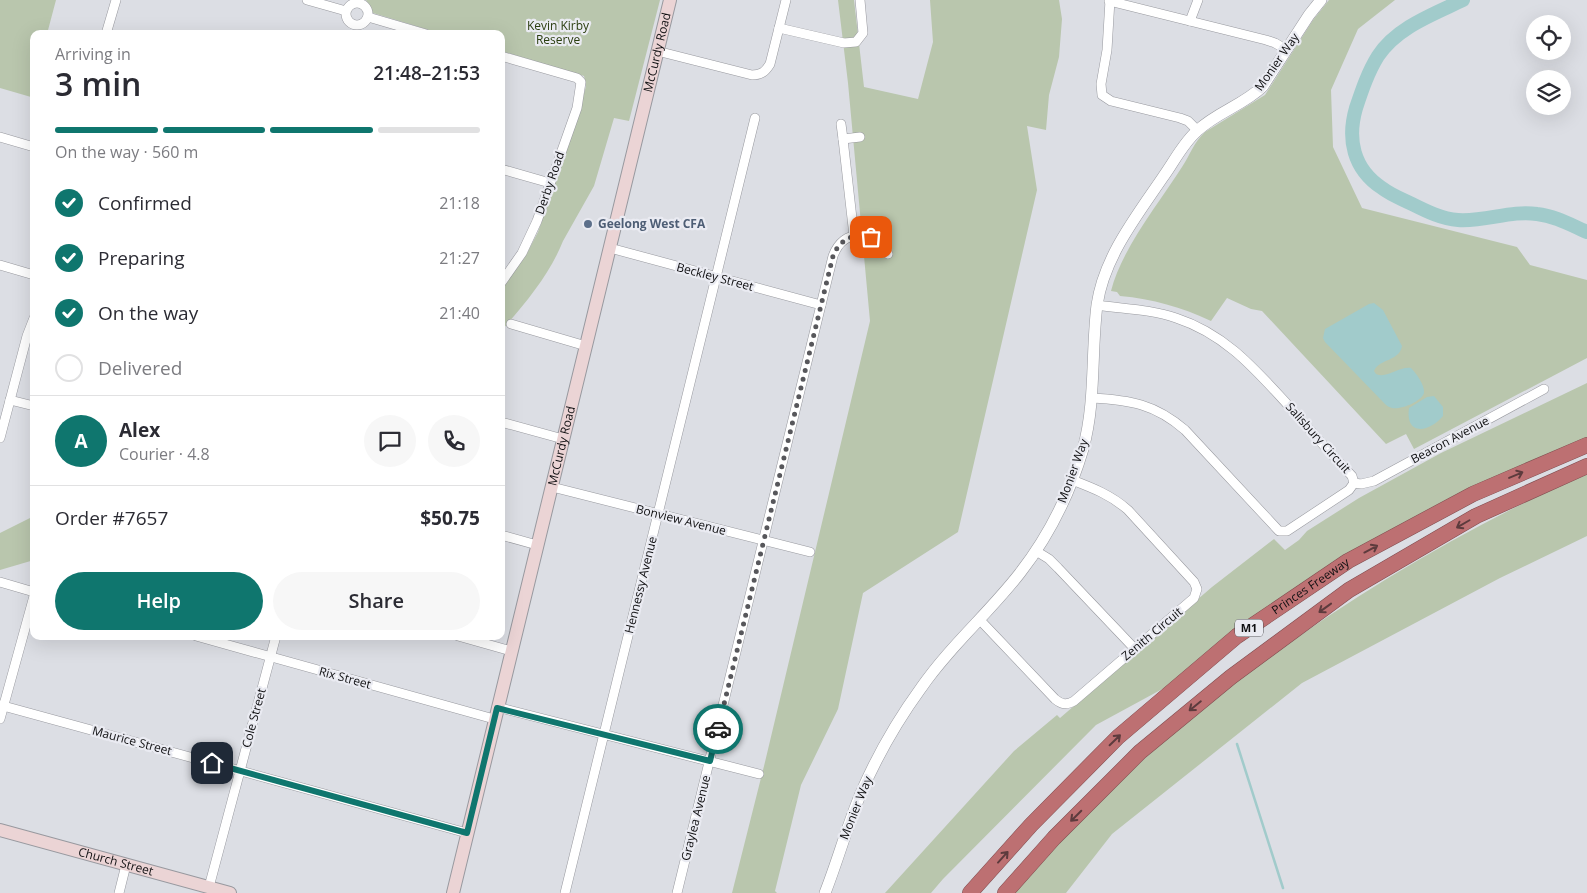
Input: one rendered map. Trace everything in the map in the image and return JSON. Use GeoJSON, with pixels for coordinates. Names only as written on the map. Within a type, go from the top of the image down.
{"type":"FeatureCollection","features":[{"type":"Feature","properties":{"kind":"highway","name":"Princes Freeway"},"geometry":{"type":"LineString","coordinates":[[970,893],[1031,825],[1118,737],[1237,636],[1348,562],[1473,494],[1587,445]]}},
{"type":"Feature","properties":{"kind":"highway","name":"Princes Freeway"},"geometry":{"type":"LineString","coordinates":[[1005,893],[1054,838],[1140,752],[1232,677],[1349,590],[1476,516],[1587,466]]}},
{"type":"Feature","properties":{"kind":"main road","name":"McCurdy Road"},"geometry":{"type":"LineString","coordinates":[[453,893],[670,0]]}},
{"type":"Feature","properties":{"kind":"main road","name":"Church Street"},"geometry":{"type":"LineString","coordinates":[[0,830],[230,893]]}},
{"type":"Feature","properties":{"kind":"street"},"geometry":{"type":"LineString","coordinates":[[107,30],[116,0]]}},
{"type":"Feature","properties":{"kind":"street"},"geometry":{"type":"LineString","coordinates":[[307,0],[346,11]]}},
{"type":"Feature","properties":{"kind":"street"},"geometry":{"type":"LineString","coordinates":[[657,51],[752,75],[760,75],[770,64],[786,0]]}},
{"type":"Feature","properties":{"kind":"street"},"geometry":{"type":"LineString","coordinates":[[779,28],[844,43],[856,42],[863,33],[860,0]]}},
{"type":"Feature","properties":{"kind":"street"},"geometry":{"type":"LineString","coordinates":[[1190,21],[1198,0]]}},
{"type":"Feature","properties":{"kind":"street","name":"Monier Way"},"geometry":{"type":"LineString","coordinates":[[825,893],[860,794],[882,749],[922,686],[954,646],[1020,574],[1049,529],[1072,480],[1083,448],[1092,398],[1097,306],[1103,279],[1112,257],[1190,138],[1207,122],[1256,93],[1263,86],[1321,0]]}},
{"type":"Feature","properties":{"kind":"street"},"geometry":{"type":"LineString","coordinates":[[360,1],[368,10],[368,17],[365,23],[353,29],[346,17],[346,11],[350,5],[360,1]]}},
{"type":"Feature","properties":{"kind":"street"},"geometry":{"type":"LineString","coordinates":[[1197,130],[1188,121],[1180,118],[1111,101],[1102,95],[1101,84],[1107,50],[1109,1],[1266,40],[1287,50]]}},
{"type":"Feature","properties":{"kind":"street"},"geometry":{"type":"LineString","coordinates":[[368,17],[412,30]]}},
{"type":"Feature","properties":{"kind":"street","name":"Derby Road"},"geometry":{"type":"LineString","coordinates":[[505,57],[577,78],[582,86],[577,108],[537,222],[522,253],[505,277]]}},
{"type":"Feature","properties":{"kind":"street","name":"Hennessy Avenue"},"geometry":{"type":"LineString","coordinates":[[565,893],[756,118]]}},
{"type":"Feature","properties":{"kind":"street"},"geometry":{"type":"LineString","coordinates":[[841,124],[854,236],[874,239],[882,245],[888,254]]}},
{"type":"Feature","properties":{"kind":"street"},"geometry":{"type":"LineString","coordinates":[[0,137],[30,146]]}},
{"type":"Feature","properties":{"kind":"street"},"geometry":{"type":"LineString","coordinates":[[843,139],[860,137]]}},
{"type":"Feature","properties":{"kind":"street"},"geometry":{"type":"LineString","coordinates":[[505,170],[550,183]]}},
{"type":"Feature","properties":{"kind":"street","name":"Graylea Avenue"},"geometry":{"type":"LineString","coordinates":[[677,893],[834,253],[842,242],[854,236]]}},
{"type":"Feature","properties":{"kind":"street","name":"Beckley Street"},"geometry":{"type":"LineString","coordinates":[[610,248],[821,305]]}},
{"type":"Feature","properties":{"kind":"street"},"geometry":{"type":"LineString","coordinates":[[0,265],[30,274]]}},
{"type":"Feature","properties":{"kind":"street","name":"Salisbury Circuit"},"geometry":{"type":"LineString","coordinates":[[1092,398],[1141,404],[1158,411],[1174,421],[1185,430],[1279,531],[1287,531],[1349,490],[1354,483],[1352,476],[1258,371],[1236,350],[1196,326],[1168,315],[1149,311],[1097,306]]}},
{"type":"Feature","properties":{"kind":"street"},"geometry":{"type":"LineString","coordinates":[[511,324],[586,346]]}},
{"type":"Feature","properties":{"kind":"street"},"geometry":{"type":"LineString","coordinates":[[0,438],[26,336],[30,327]]}},
{"type":"Feature","properties":{"kind":"street","name":"Beacon Avenue"},"geometry":{"type":"LineString","coordinates":[[1354,483],[1361,484],[1374,481],[1544,390]]}},
{"type":"Feature","properties":{"kind":"street"},"geometry":{"type":"LineString","coordinates":[[10,400],[30,405]]}},
{"type":"Feature","properties":{"kind":"street"},"geometry":{"type":"LineString","coordinates":[[505,423],[564,439]]}},
{"type":"Feature","properties":{"kind":"street","name":"Zenith Circuit"},"geometry":{"type":"LineString","coordinates":[[979,619],[1055,699],[1060,703],[1068,704],[1074,702],[1134,648],[1194,598],[1197,589],[1196,585],[1128,510],[1117,500],[1104,493],[1072,480]]}},
{"type":"Feature","properties":{"kind":"street","name":"Bonview Avenue"},"geometry":{"type":"LineString","coordinates":[[552,487],[810,552]]}},
{"type":"Feature","properties":{"kind":"street"},"geometry":{"type":"LineString","coordinates":[[505,536],[537,545]]}},
{"type":"Feature","properties":{"kind":"street"},"geometry":{"type":"LineString","coordinates":[[1036,551],[1058,568],[1134,648]]}},
{"type":"Feature","properties":{"kind":"street"},"geometry":{"type":"LineString","coordinates":[[0,582],[30,591]]}},
{"type":"Feature","properties":{"kind":"street"},"geometry":{"type":"LineString","coordinates":[[0,719],[2,706],[30,610]]}},
{"type":"Feature","properties":{"kind":"street","name":"Rix Street"},"geometry":{"type":"LineString","coordinates":[[210,640],[270,657],[496,713],[604,735],[759,774]]}},
{"type":"Feature","properties":{"kind":"street","name":"Cole Street"},"geometry":{"type":"LineString","coordinates":[[209,887],[275,640]]}},
{"type":"Feature","properties":{"kind":"street"},"geometry":{"type":"LineString","coordinates":[[472,640],[511,651]]}},
{"type":"Feature","properties":{"kind":"street","name":"Maurice Street"},"geometry":{"type":"LineString","coordinates":[[2,706],[467,833]]}},
{"type":"Feature","properties":{"kind":"street"},"geometry":{"type":"LineString","coordinates":[[119,893],[126,865]]}},
{"type":"Feature","properties":{"kind":"green space"},"geometry":{"type":"Polygon","coordinates":[[[0,0],[56,0],[48,30],[30,30],[30,97],[0,88],[0,0]]]}},
{"type":"Feature","properties":{"kind":"green space","name":"Kevin Kirby Reserve"},"geometry":{"type":"Polygon","coordinates":[[[366,0],[660,0],[629,121],[614,118],[594,186],[544,277],[505,326],[505,284],[525,257],[538,232],[577,120],[586,86],[584,76],[505,52],[505,30],[429,30],[373,13],[366,0]]]}},
{"type":"Feature","properties":{"kind":"green space"},"geometry":{"type":"Polygon","coordinates":[[[838,0],[854,0],[864,87],[918,99],[933,42],[930,0],[1059,0],[1062,19],[1059,57],[1049,95],[1046,130],[1027,126],[1037,190],[958,532],[863,593],[838,709],[801,785],[775,891],[777,893],[732,893],[870,321],[848,83],[838,0]]]}},
{"type":"Feature","properties":{"kind":"green space"},"geometry":{"type":"Polygon","coordinates":[[[1329,0],[1395,0],[1358,29],[1331,90],[1333,147],[1362,208],[1517,247],[1530,265],[1587,280],[1587,358],[1414,449],[1406,434],[1386,444],[1262,311],[1251,309],[1227,298],[1211,321],[1167,304],[1120,296],[1117,292],[1111,291],[1123,259],[1132,243],[1198,140],[1205,132],[1265,95],[1313,20],[1329,0]]]}},
{"type":"Feature","properties":{"kind":"green space"},"geometry":{"type":"Polygon","coordinates":[[[1587,383],[1587,438],[1406,526],[1166,687],[1096,725],[931,893],[885,893],[1014,751],[1057,715],[1060,718],[1212,587],[1274,539],[1285,550],[1299,540],[1307,531],[1359,498],[1441,453],[1587,383]]]}},
{"type":"Feature","properties":{"kind":"green space"},"geometry":{"type":"Polygon","coordinates":[[[1587,473],[1587,536],[1500,578],[1302,683],[1112,834],[1066,893],[1013,893],[1074,827],[1138,765],[1206,706],[1277,652],[1351,601],[1428,555],[1506,512],[1587,473]]]}},
{"type":"Feature","properties":{"kind":"green space"},"geometry":{"type":"Polygon","coordinates":[[[30,518],[30,561],[0,570],[0,533],[30,518]]]}},
{"type":"Feature","properties":{"kind":"water"},"geometry":{"type":"Polygon","coordinates":[[[1374,303],[1383,310],[1402,346],[1397,355],[1380,364],[1374,371],[1376,374],[1384,375],[1411,368],[1423,386],[1424,393],[1422,396],[1405,407],[1392,408],[1386,405],[1323,338],[1325,329],[1374,303]]]}},
{"type":"Feature","properties":{"kind":"water"},"geometry":{"type":"Polygon","coordinates":[[[1434,396],[1443,407],[1443,416],[1432,426],[1420,429],[1415,427],[1411,424],[1409,408],[1427,397],[1434,396]]]}},
{"type":"Feature","properties":{"kind":"waterway"},"geometry":{"type":"LineString","coordinates":[[1463,0],[1428,16],[1406,29],[1395,37],[1378,56],[1365,81],[1353,120],[1353,142],[1359,163],[1364,172],[1385,190],[1440,216],[1468,220],[1527,213],[1537,214],[1557,219],[1587,232]]}},
{"type":"Feature","properties":{"kind":"waterway"},"geometry":{"type":"LineString","coordinates":[[1237,744],[1283,888]]}},
{"type":"Feature","properties":{"kind":"way so far"},"geometry":{"type":"LineString","coordinates":[[718,729],[833,256],[838,246],[847,239],[854,236],[871,237]]}},
{"type":"Feature","properties":{"kind":"place","name":"Geelong West CFA"},"geometry":{"type":"Point","coordinates":[588,224]}},
{"type":"Feature","properties":{"kind":"route"},"geometry":{"type":"LineString","coordinates":[[212,763],[467,833],[497,708],[710,761],[718,729]]}}]}
